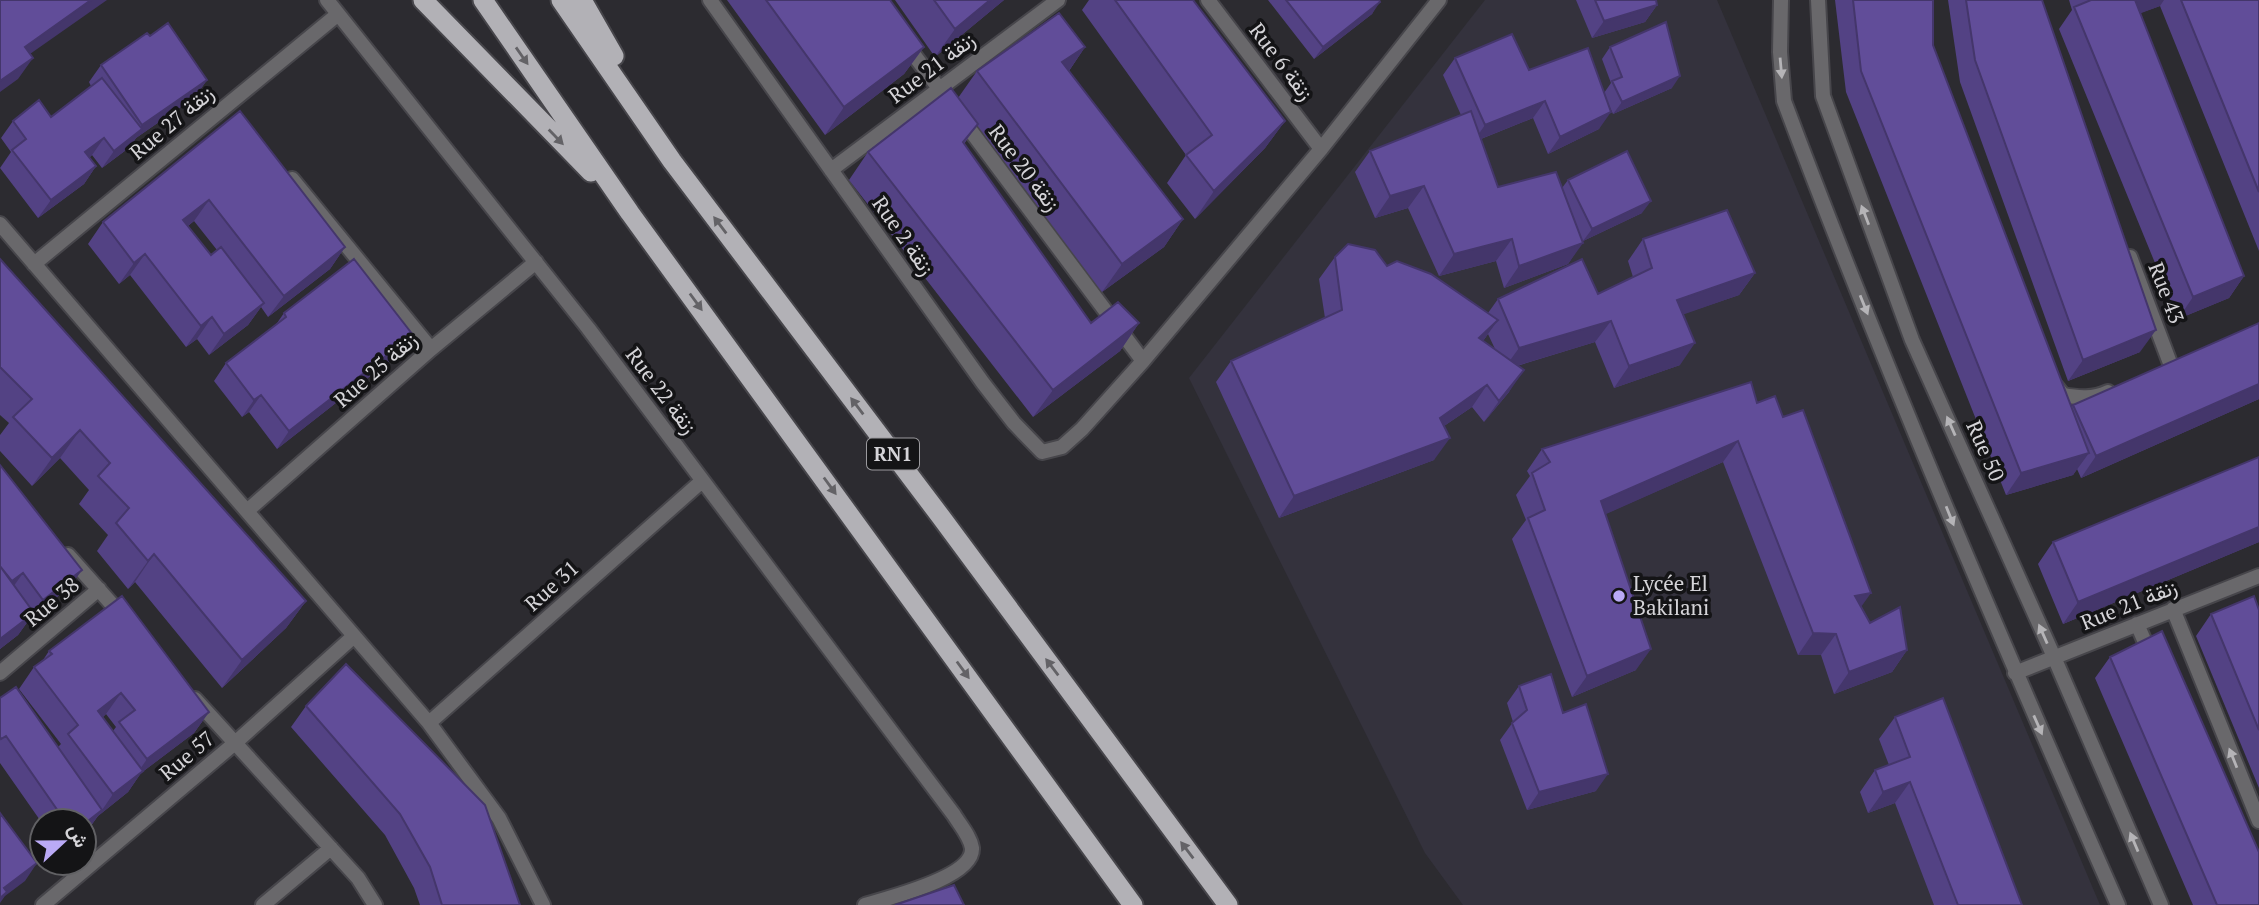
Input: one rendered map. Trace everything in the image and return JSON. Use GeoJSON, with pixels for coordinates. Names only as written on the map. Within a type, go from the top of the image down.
{"type":"FeatureCollection","features":[{"type":"Feature","properties":{"kind":"highway"},"geometry":{"type":"LineString","coordinates":[[423,0],[630,213]]}},
{"type":"Feature","properties":{"kind":"highway"},"geometry":{"type":"LineString","coordinates":[[483,0],[630,213],[1133,905]]}},
{"type":"Feature","properties":{"kind":"highway","name":"RN1"},"geometry":{"type":"LineString","coordinates":[[561,0],[673,161],[1228,905]]}},
{"type":"Feature","properties":{"kind":"highway"},"geometry":{"type":"LineString","coordinates":[[582,0],[673,161]]}},
{"type":"Feature","properties":{"kind":"street","name":"Rue 22 زنقة"},"geometry":{"type":"LineString","coordinates":[[327,0],[588,328],[954,815],[969,839],[971,855],[946,884],[865,905]]}},
{"type":"Feature","properties":{"kind":"street","name":"Rue 2 زنقة"},"geometry":{"type":"LineString","coordinates":[[710,0],[983,383],[1042,452],[1062,447],[1082,429],[1143,361]]}},
{"type":"Feature","properties":{"kind":"street","name":"Rue 21 زنقة"},"geometry":{"type":"LineString","coordinates":[[831,170],[1058,0]]}},
{"type":"Feature","properties":{"kind":"street","name":"Rue 6 زنقة"},"geometry":{"type":"LineString","coordinates":[[1208,0],[1321,149]]}},
{"type":"Feature","properties":{"kind":"street"},"geometry":{"type":"LineString","coordinates":[[1143,361],[1321,149],[1439,0]]}},
{"type":"Feature","properties":{"kind":"street"},"geometry":{"type":"LineString","coordinates":[[1781,0],[1780,52],[1784,102],[2015,673],[2118,905]]}},
{"type":"Feature","properties":{"kind":"street","name":"Rue 50"},"geometry":{"type":"LineString","coordinates":[[1818,0],[1823,96],[1912,340],[2054,657],[2161,905]]}},
{"type":"Feature","properties":{"kind":"street","name":"Rue 27 زنقة"},"geometry":{"type":"LineString","coordinates":[[34,264],[233,108],[338,15]]}},
{"type":"Feature","properties":{"kind":"street","name":"Rue 20 زنقة"},"geometry":{"type":"LineString","coordinates":[[898,34],[1143,361]]}},
{"type":"Feature","properties":{"kind":"street"},"geometry":{"type":"LineString","coordinates":[[279,163],[431,349]]}},
{"type":"Feature","properties":{"kind":"street"},"geometry":{"type":"LineString","coordinates":[[0,224],[429,723],[499,818],[543,905]]}},
{"type":"Feature","properties":{"kind":"street","name":"Rue 43"},"geometry":{"type":"LineString","coordinates":[[2126,247],[2171,363]]}},
{"type":"Feature","properties":{"kind":"street","name":"Rue 25 زنقة"},"geometry":{"type":"LineString","coordinates":[[247,511],[431,349],[536,262]]}},
{"type":"Feature","properties":{"kind":"street"},"geometry":{"type":"LineString","coordinates":[[2048,370],[2063,395],[2096,397],[2121,386]]}},
{"type":"Feature","properties":{"kind":"street","name":"Rue 31"},"geometry":{"type":"LineString","coordinates":[[429,723],[702,481]]}},
{"type":"Feature","properties":{"kind":"street"},"geometry":{"type":"LineString","coordinates":[[63,549],[135,631]]}},
{"type":"Feature","properties":{"kind":"street","name":"Rue 21 زنقة"},"geometry":{"type":"LineString","coordinates":[[2015,673],[2174,609],[2258,581]]}},
{"type":"Feature","properties":{"kind":"street","name":"Rue 38"},"geometry":{"type":"LineString","coordinates":[[0,673],[99,589]]}},
{"type":"Feature","properties":{"kind":"street"},"geometry":{"type":"LineString","coordinates":[[2174,609],[2259,821]]}},
{"type":"Feature","properties":{"kind":"street"},"geometry":{"type":"LineString","coordinates":[[2137,624],[2159,674]]}},
{"type":"Feature","properties":{"kind":"street","name":"Rue 57"},"geometry":{"type":"LineString","coordinates":[[43,905],[235,743],[354,636]]}},
{"type":"Feature","properties":{"kind":"street"},"geometry":{"type":"LineString","coordinates":[[189,692],[358,878],[375,905]]}},
{"type":"Feature","properties":{"kind":"street"},"geometry":{"type":"LineString","coordinates":[[263,905],[331,848]]}},
{"type":"Feature","properties":{"kind":"shaded area"},"geometry":{"type":"Polygon","coordinates":[[[1485,0],[1717,0],[2100,905],[1463,905],[1425,853],[1189,378],[1485,0]]]}},
{"type":"Feature","properties":{"kind":"building"},"geometry":{"type":"Polygon","coordinates":[[[0,0],[91,0],[25,47],[33,58],[0,81],[0,0]]]}},
{"type":"Feature","properties":{"kind":"building"},"geometry":{"type":"Polygon","coordinates":[[[766,0],[890,0],[924,47],[844,107],[766,0]]]}},
{"type":"Feature","properties":{"kind":"building"},"geometry":{"type":"Polygon","coordinates":[[[934,0],[990,0],[955,29],[934,0]]]}},
{"type":"Feature","properties":{"kind":"building"},"geometry":{"type":"Polygon","coordinates":[[[1115,0],[1193,0],[1285,121],[1214,191],[1186,155],[1212,135],[1115,0]]]}},
{"type":"Feature","properties":{"kind":"building"},"geometry":{"type":"Polygon","coordinates":[[[1286,0],[1379,0],[1380,2],[1323,47],[1286,0]]]}},
{"type":"Feature","properties":{"kind":"building"},"geometry":{"type":"Polygon","coordinates":[[[1595,0],[1656,0],[1657,5],[1604,21],[1595,0]]]}},
{"type":"Feature","properties":{"kind":"building"},"geometry":{"type":"Polygon","coordinates":[[[1853,0],[1933,0],[1933,45],[2089,453],[2021,473],[1861,71],[1853,0]]]}},
{"type":"Feature","properties":{"kind":"building"},"geometry":{"type":"Polygon","coordinates":[[[1966,0],[2042,0],[2156,330],[2083,360],[1975,60],[1966,0]]]}},
{"type":"Feature","properties":{"kind":"building"},"geometry":{"type":"Polygon","coordinates":[[[2091,0],[2135,0],[2244,276],[2193,297],[2074,7],[2091,0]]]}},
{"type":"Feature","properties":{"kind":"building"},"geometry":{"type":"Polygon","coordinates":[[[2181,0],[2259,0],[2259,192],[2181,0]]]}},
{"type":"Feature","properties":{"kind":"building"},"geometry":{"type":"Polygon","coordinates":[[[1059,13],[1085,47],[1062,62],[1183,219],[1122,264],[977,71],[1059,13]]]}},
{"type":"Feature","properties":{"kind":"building"},"geometry":{"type":"Polygon","coordinates":[[[1666,22],[1680,76],[1622,102],[1612,81],[1622,77],[1610,47],[1666,22]]]}},
{"type":"Feature","properties":{"kind":"building"},"geometry":{"type":"Polygon","coordinates":[[[168,23],[207,80],[142,125],[101,65],[147,33],[150,36],[168,23]]]}},
{"type":"Feature","properties":{"kind":"building"},"geometry":{"type":"Polygon","coordinates":[[[1512,34],[1529,70],[1588,48],[1611,112],[1560,137],[1545,101],[1485,125],[1455,58],[1512,34]]]}},
{"type":"Feature","properties":{"kind":"building"},"geometry":{"type":"Polygon","coordinates":[[[102,78],[142,129],[114,151],[104,138],[85,152],[96,166],[51,200],[12,150],[26,139],[13,121],[39,100],[51,117],[102,78]]]}},
{"type":"Feature","properties":{"kind":"building"},"geometry":{"type":"Polygon","coordinates":[[[951,88],[978,124],[963,142],[1091,323],[1118,302],[1139,323],[1053,390],[868,152],[951,88]]]}},
{"type":"Feature","properties":{"kind":"building"},"geometry":{"type":"Polygon","coordinates":[[[240,111],[345,247],[284,296],[209,200],[183,220],[211,255],[221,247],[264,303],[224,334],[212,317],[201,326],[145,254],[134,263],[103,222],[240,111]]]}},
{"type":"Feature","properties":{"kind":"building"},"geometry":{"type":"Polygon","coordinates":[[[1471,111],[1498,187],[1556,172],[1583,243],[1519,266],[1512,239],[1454,254],[1424,186],[1390,196],[1370,151],[1471,111]]]}},
{"type":"Feature","properties":{"kind":"building"},"geometry":{"type":"Polygon","coordinates":[[[1627,151],[1651,201],[1592,229],[1568,180],[1627,151]]]}},
{"type":"Feature","properties":{"kind":"building"},"geometry":{"type":"Polygon","coordinates":[[[1727,210],[1755,273],[1677,300],[1695,343],[1629,366],[1611,321],[1519,348],[1498,299],[1582,259],[1598,294],[1652,268],[1643,239],[1727,210]]]}},
{"type":"Feature","properties":{"kind":"building"},"geometry":{"type":"Polygon","coordinates":[[[1348,244],[1375,250],[1387,266],[1397,261],[1431,274],[1498,320],[1479,338],[1524,370],[1499,401],[1487,385],[1440,418],[1450,438],[1294,496],[1231,361],[1342,310],[1335,257],[1348,244]]]}},
{"type":"Feature","properties":{"kind":"building"},"geometry":{"type":"Polygon","coordinates":[[[0,259],[306,601],[242,660],[154,554],[148,561],[116,523],[129,508],[98,476],[110,463],[80,430],[52,458],[13,417],[32,399],[0,367],[0,259]]]}},
{"type":"Feature","properties":{"kind":"building"},"geometry":{"type":"Polygon","coordinates":[[[354,259],[413,335],[289,431],[261,395],[254,400],[226,363],[286,317],[284,313],[354,259]]]}},
{"type":"Feature","properties":{"kind":"building"},"geometry":{"type":"Polygon","coordinates":[[[2259,323],[2259,384],[2096,456],[2073,405],[2259,323]]]}},
{"type":"Feature","properties":{"kind":"building"},"geometry":{"type":"Polygon","coordinates":[[[1751,382],[1757,403],[1775,396],[1783,417],[1803,410],[1871,593],[1855,596],[1870,623],[1900,607],[1907,650],[1849,672],[1836,634],[1813,633],[1738,441],[1601,501],[1651,649],[1587,676],[1528,518],[1545,510],[1532,473],[1550,462],[1542,449],[1751,382]]]}},
{"type":"Feature","properties":{"kind":"building"},"geometry":{"type":"Polygon","coordinates":[[[2259,457],[2259,527],[2078,602],[2053,542],[2259,457]]]}},
{"type":"Feature","properties":{"kind":"building"},"geometry":{"type":"Polygon","coordinates":[[[0,465],[82,570],[43,600],[23,573],[12,581],[0,566],[0,465]]]}},
{"type":"Feature","properties":{"kind":"building"},"geometry":{"type":"Polygon","coordinates":[[[0,566],[34,613],[0,639],[0,566]]]}},
{"type":"Feature","properties":{"kind":"building"},"geometry":{"type":"Polygon","coordinates":[[[122,596],[209,712],[147,759],[119,722],[135,710],[121,693],[98,711],[143,771],[113,794],[68,734],[78,725],[34,667],[52,654],[49,651],[122,596]]]}},
{"type":"Feature","properties":{"kind":"building"},"geometry":{"type":"Polygon","coordinates":[[[2254,596],[2259,610],[2259,730],[2211,614],[2254,596]]]}},
{"type":"Feature","properties":{"kind":"building"},"geometry":{"type":"Polygon","coordinates":[[[2162,631],[2259,852],[2259,905],[2217,905],[2110,657],[2162,631]]]}},
{"type":"Feature","properties":{"kind":"building"},"geometry":{"type":"Polygon","coordinates":[[[346,664],[485,805],[520,905],[442,905],[430,867],[400,814],[306,706],[346,664]]]}},
{"type":"Feature","properties":{"kind":"building"},"geometry":{"type":"Polygon","coordinates":[[[1551,674],[1563,713],[1586,704],[1608,774],[1539,792],[1512,723],[1527,710],[1519,686],[1551,674]]]}},
{"type":"Feature","properties":{"kind":"building"},"geometry":{"type":"Polygon","coordinates":[[[16,687],[102,810],[98,813],[98,807],[55,807],[6,736],[1,739],[0,698],[16,687]]]}},
{"type":"Feature","properties":{"kind":"building"},"geometry":{"type":"Polygon","coordinates":[[[1943,698],[2022,905],[1958,905],[1910,782],[1883,792],[1875,770],[1910,757],[1895,717],[1943,698]]]}},
{"type":"Feature","properties":{"kind":"building"},"geometry":{"type":"Polygon","coordinates":[[[0,813],[28,851],[28,870],[4,888],[7,892],[0,898],[0,813]]]}},
{"type":"Feature","properties":{"kind":"building"},"geometry":{"type":"Polygon","coordinates":[[[954,885],[964,905],[895,905],[954,885]]]}},
{"type":"Feature","properties":{"kind":"place","name":"Lycée El Bakilani"},"geometry":{"type":"Point","coordinates":[1619,596]}}]}
